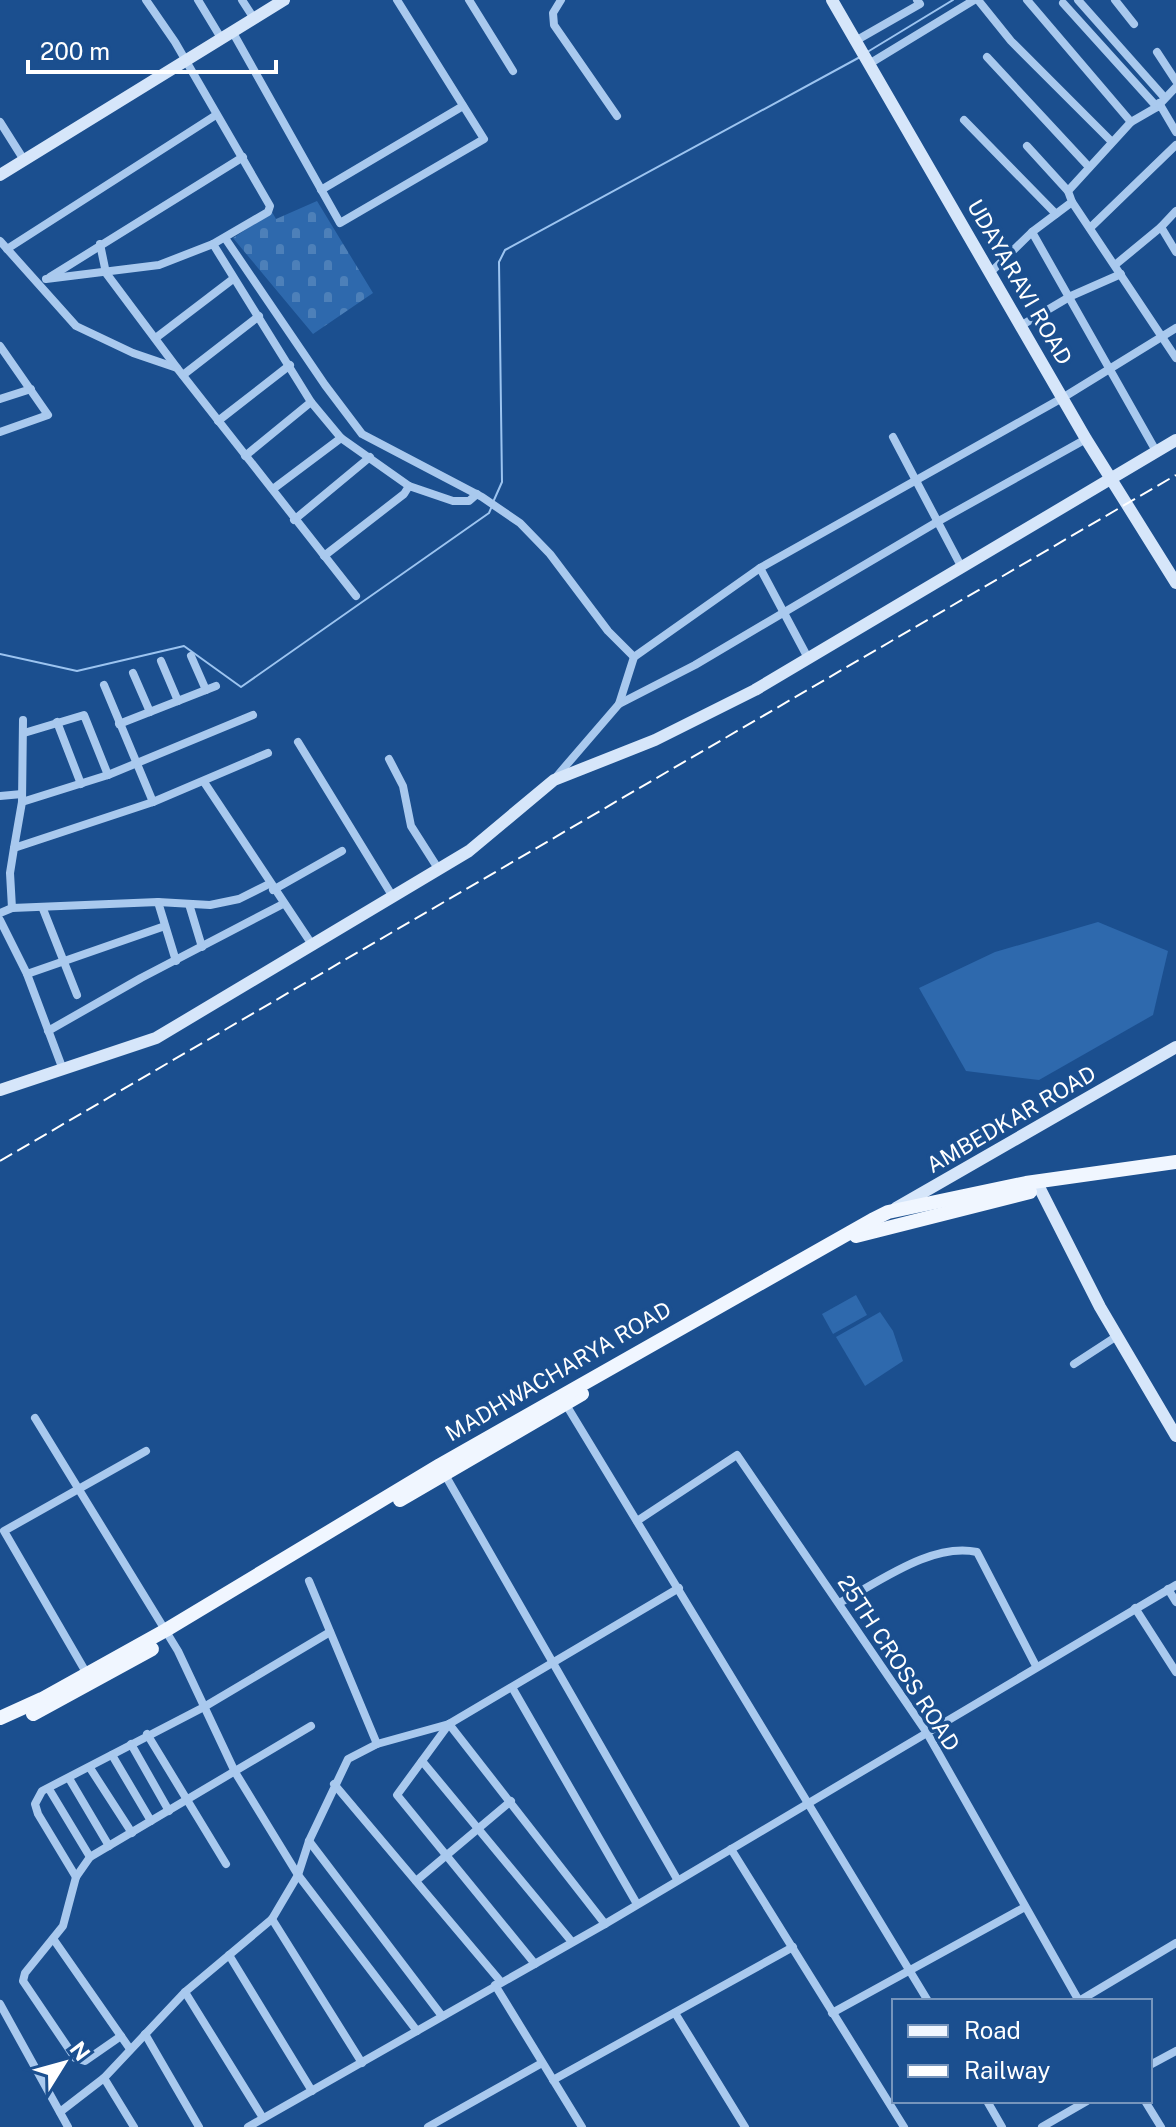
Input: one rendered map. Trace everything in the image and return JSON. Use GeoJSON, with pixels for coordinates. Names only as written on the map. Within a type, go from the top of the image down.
{"type":"FeatureCollection","features":[{"type":"Feature","properties":{"kind":"main road","name":"MADHWACHARYA ROAD"},"geometry":{"type":"LineString","coordinates":[[0,1728],[52,1705],[442,1469],[844,1233],[888,1212],[1176,1162]]}},
{"type":"Feature","properties":{"kind":"main road"},"geometry":{"type":"LineString","coordinates":[[1038,1185],[1176,1172]]}},
{"type":"Feature","properties":{"kind":"main road","name":"MADHWACHARYA ROAD"},"geometry":{"type":"LineString","coordinates":[[563,1399],[843,1243],[870,1231],[1038,1185]]}},
{"type":"Feature","properties":{"kind":"main road","name":"MADHWACHARYA ROAD"},"geometry":{"type":"LineString","coordinates":[[0,1718],[168,1634]]}},
{"type":"Feature","properties":{"kind":"street"},"geometry":{"type":"LineString","coordinates":[[43,281],[159,265],[225,238],[269,210],[243,157],[146,0]]}},
{"type":"Feature","properties":{"kind":"street"},"geometry":{"type":"LineString","coordinates":[[198,0],[226,34],[340,223],[484,139],[397,0]]}},
{"type":"Feature","properties":{"kind":"street"},"geometry":{"type":"LineString","coordinates":[[242,0],[253,17]]}},
{"type":"Feature","properties":{"kind":"street"},"geometry":{"type":"LineString","coordinates":[[0,175],[284,0]]}},
{"type":"Feature","properties":{"kind":"street"},"geometry":{"type":"LineString","coordinates":[[469,0],[513,71]]}},
{"type":"Feature","properties":{"kind":"street"},"geometry":{"type":"LineString","coordinates":[[561,0],[553,13],[554,25],[617,116]]}},
{"type":"Feature","properties":{"kind":"street"},"geometry":{"type":"LineString","coordinates":[[823,0],[856,42],[921,1]]}},
{"type":"Feature","properties":{"kind":"street","name":"UDAYARAVI ROAD"},"geometry":{"type":"LineString","coordinates":[[832,0],[1086,439],[1176,583]]}},
{"type":"Feature","properties":{"kind":"street"},"geometry":{"type":"LineString","coordinates":[[866,61],[976,0],[1011,41],[1111,141]]}},
{"type":"Feature","properties":{"kind":"street"},"geometry":{"type":"LineString","coordinates":[[1027,0],[1131,122]]}},
{"type":"Feature","properties":{"kind":"street"},"geometry":{"type":"LineString","coordinates":[[1078,0],[1160,102],[1176,132]]}},
{"type":"Feature","properties":{"kind":"street"},"geometry":{"type":"LineString","coordinates":[[1115,0],[1134,24]]}},
{"type":"Feature","properties":{"kind":"street"},"geometry":{"type":"LineString","coordinates":[[1063,3],[1160,102]]}},
{"type":"Feature","properties":{"kind":"street"},"geometry":{"type":"LineString","coordinates":[[1068,191],[1111,141],[1131,122],[1160,102],[1176,84],[1157,52]]}},
{"type":"Feature","properties":{"kind":"street"},"geometry":{"type":"LineString","coordinates":[[987,57],[1089,167]]}},
{"type":"Feature","properties":{"kind":"street"},"geometry":{"type":"LineString","coordinates":[[321,190],[463,106]]}},
{"type":"Feature","properties":{"kind":"street"},"geometry":{"type":"LineString","coordinates":[[7,249],[216,115]]}},
{"type":"Feature","properties":{"kind":"street"},"geometry":{"type":"LineString","coordinates":[[964,120],[1056,214]]}},
{"type":"Feature","properties":{"kind":"street"},"geometry":{"type":"LineString","coordinates":[[0,122],[24,160]]}},
{"type":"Feature","properties":{"kind":"street"},"geometry":{"type":"LineString","coordinates":[[1090,228],[1176,145]]}},
{"type":"Feature","properties":{"kind":"street"},"geometry":{"type":"LineString","coordinates":[[1027,146],[1068,191],[1072,202],[1163,334],[1176,358]]}},
{"type":"Feature","properties":{"kind":"street"},"geometry":{"type":"LineString","coordinates":[[43,281],[243,157]]}},
{"type":"Feature","properties":{"kind":"street"},"geometry":{"type":"LineString","coordinates":[[991,272],[1032,232],[1072,202]]}},
{"type":"Feature","properties":{"kind":"street"},"geometry":{"type":"LineString","coordinates":[[1115,265],[1176,211]]}},
{"type":"Feature","properties":{"kind":"street"},"geometry":{"type":"LineString","coordinates":[[1161,227],[1176,252]]}},
{"type":"Feature","properties":{"kind":"street"},"geometry":{"type":"LineString","coordinates":[[1032,232],[1071,296],[1156,451]]}},
{"type":"Feature","properties":{"kind":"street"},"geometry":{"type":"LineString","coordinates":[[225,238],[362,434],[480,496],[520,523],[550,554],[608,631],[634,657]]}},
{"type":"Feature","properties":{"kind":"street"},"geometry":{"type":"LineString","coordinates":[[0,241],[43,281],[76,326],[180,371]]}},
{"type":"Feature","properties":{"kind":"street"},"geometry":{"type":"LineString","coordinates":[[100,244],[106,273],[294,520],[356,596]]}},
{"type":"Feature","properties":{"kind":"street"},"geometry":{"type":"LineString","coordinates":[[213,244],[311,402],[341,438],[409,486],[453,501],[469,501],[480,496]]}},
{"type":"Feature","properties":{"kind":"street"},"geometry":{"type":"LineString","coordinates":[[1022,325],[1071,296],[1121,274]]}},
{"type":"Feature","properties":{"kind":"street"},"geometry":{"type":"LineString","coordinates":[[157,337],[233,279]]}},
{"type":"Feature","properties":{"kind":"street"},"geometry":{"type":"LineString","coordinates":[[180,371],[259,316]]}},
{"type":"Feature","properties":{"kind":"street"},"geometry":{"type":"LineString","coordinates":[[0,1090],[156,1038],[439,870],[479,843],[554,780],[619,704],[634,657],[760,568],[1064,397],[1176,328]]}},
{"type":"Feature","properties":{"kind":"street"},"geometry":{"type":"LineString","coordinates":[[0,346],[48,415],[0,432]]}},
{"type":"Feature","properties":{"kind":"street"},"geometry":{"type":"LineString","coordinates":[[0,366],[12,362]]}},
{"type":"Feature","properties":{"kind":"street"},"geometry":{"type":"LineString","coordinates":[[218,421],[290,365]]}},
{"type":"Feature","properties":{"kind":"street"},"geometry":{"type":"LineString","coordinates":[[0,399],[31,389]]}},
{"type":"Feature","properties":{"kind":"street"},"geometry":{"type":"LineString","coordinates":[[245,456],[311,402]]}},
{"type":"Feature","properties":{"kind":"street"},"geometry":{"type":"LineString","coordinates":[[893,437],[961,566]]}},
{"type":"Feature","properties":{"kind":"street"},"geometry":{"type":"LineString","coordinates":[[273,489],[341,438]]}},
{"type":"Feature","properties":{"kind":"street"},"geometry":{"type":"LineString","coordinates":[[619,704],[673,677],[937,522],[1086,439]]}},
{"type":"Feature","properties":{"kind":"street"},"geometry":{"type":"LineString","coordinates":[[554,780],[655,740],[755,690],[1176,440]]}},
{"type":"Feature","properties":{"kind":"street"},"geometry":{"type":"LineString","coordinates":[[294,520],[370,457]]}},
{"type":"Feature","properties":{"kind":"street"},"geometry":{"type":"LineString","coordinates":[[324,556],[404,494],[409,486]]}},
{"type":"Feature","properties":{"kind":"street"},"geometry":{"type":"LineString","coordinates":[[760,568],[808,658]]}},
{"type":"Feature","properties":{"kind":"street"},"geometry":{"type":"LineString","coordinates":[[191,656],[206,690]]}},
{"type":"Feature","properties":{"kind":"street"},"geometry":{"type":"LineString","coordinates":[[161,661],[178,701]]}},
{"type":"Feature","properties":{"kind":"street"},"geometry":{"type":"LineString","coordinates":[[133,673],[150,712]]}},
{"type":"Feature","properties":{"kind":"street"},"geometry":{"type":"LineString","coordinates":[[104,685],[153,802]]}},
{"type":"Feature","properties":{"kind":"street"},"geometry":{"type":"LineString","coordinates":[[119,724],[216,686]]}},
{"type":"Feature","properties":{"kind":"street"},"geometry":{"type":"LineString","coordinates":[[24,733],[84,715],[108,775]]}},
{"type":"Feature","properties":{"kind":"street"},"geometry":{"type":"LineString","coordinates":[[0,796],[22,798],[81,784],[253,715]]}},
{"type":"Feature","properties":{"kind":"street"},"geometry":{"type":"LineString","coordinates":[[12,908],[10,873],[22,798],[23,720]]}},
{"type":"Feature","properties":{"kind":"street"},"geometry":{"type":"LineString","coordinates":[[57,722],[81,784]]}},
{"type":"Feature","properties":{"kind":"street"},"geometry":{"type":"LineString","coordinates":[[298,742],[393,897]]}},
{"type":"Feature","properties":{"kind":"street"},"geometry":{"type":"LineString","coordinates":[[14,848],[153,802],[268,753]]}},
{"type":"Feature","properties":{"kind":"street"},"geometry":{"type":"LineString","coordinates":[[389,759],[403,786],[411,826],[439,870]]}},
{"type":"Feature","properties":{"kind":"street"},"geometry":{"type":"LineString","coordinates":[[204,782],[313,946]]}},
{"type":"Feature","properties":{"kind":"street"},"geometry":{"type":"LineString","coordinates":[[0,913],[12,908],[158,902],[224,904],[271,887],[342,851]]}},
{"type":"Feature","properties":{"kind":"street"},"geometry":{"type":"LineString","coordinates":[[158,902],[176,961]]}},
{"type":"Feature","properties":{"kind":"street"},"geometry":{"type":"LineString","coordinates":[[189,904],[202,947]]}},
{"type":"Feature","properties":{"kind":"street"},"geometry":{"type":"LineString","coordinates":[[48,1031],[283,904]]}},
{"type":"Feature","properties":{"kind":"street"},"geometry":{"type":"LineString","coordinates":[[43,909],[77,995]]}},
{"type":"Feature","properties":{"kind":"street"},"geometry":{"type":"LineString","coordinates":[[0,920],[27,974],[62,1067]]}},
{"type":"Feature","properties":{"kind":"street"},"geometry":{"type":"LineString","coordinates":[[27,974],[165,926]]}},
{"type":"Feature","properties":{"kind":"street","name":"AMBEDKAR ROAD"},"geometry":{"type":"LineString","coordinates":[[870,1231],[888,1212],[1176,1047]]}},
{"type":"Feature","properties":{"kind":"street"},"geometry":{"type":"LineString","coordinates":[[1038,1185],[1117,1336],[1176,1436]]}},
{"type":"Feature","properties":{"kind":"street"},"geometry":{"type":"LineString","coordinates":[[1074,1364],[1117,1336]]}},
{"type":"Feature","properties":{"kind":"street"},"geometry":{"type":"LineString","coordinates":[[563,1399],[927,1999]]}},
{"type":"Feature","properties":{"kind":"street"},"geometry":{"type":"LineString","coordinates":[[35,1418],[168,1634],[235,1772],[298,1875],[417,2031]]}},
{"type":"Feature","properties":{"kind":"street"},"geometry":{"type":"LineString","coordinates":[[87,1674],[4,1531],[146,1451]]}},
{"type":"Feature","properties":{"kind":"street","name":"25TH CROSS ROAD"},"geometry":{"type":"LineString","coordinates":[[637,1521],[737,1455],[927,1733],[1078,1999]]}},
{"type":"Feature","properties":{"kind":"street"},"geometry":{"type":"LineString","coordinates":[[442,1469],[677,1879]]}},
{"type":"Feature","properties":{"kind":"street"},"geometry":{"type":"LineString","coordinates":[[839,1603],[922,1560],[964,1549],[977,1552],[1036,1666]]}},
{"type":"Feature","properties":{"kind":"street"},"geometry":{"type":"LineString","coordinates":[[309,1581],[377,1744]]}},
{"type":"Feature","properties":{"kind":"street"},"geometry":{"type":"LineString","coordinates":[[248,2127],[605,1924],[1172,1587],[1176,1602]]}},
{"type":"Feature","properties":{"kind":"street"},"geometry":{"type":"LineString","coordinates":[[60,2112],[104,2078],[185,1992],[272,1919],[298,1875],[309,1841],[348,1759],[377,1744],[449,1724],[513,1689],[679,1588]]}},
{"type":"Feature","properties":{"kind":"street"},"geometry":{"type":"LineString","coordinates":[[1135,1608],[1176,1672]]}},
{"type":"Feature","properties":{"kind":"street"},"geometry":{"type":"LineString","coordinates":[[76,1877],[38,1814],[36,1797],[147,1734],[204,1707],[330,1632]]}},
{"type":"Feature","properties":{"kind":"street"},"geometry":{"type":"LineString","coordinates":[[513,1689],[637,1904]]}},
{"type":"Feature","properties":{"kind":"street"},"geometry":{"type":"LineString","coordinates":[[449,1724],[397,1795],[535,1964]]}},
{"type":"Feature","properties":{"kind":"street"},"geometry":{"type":"LineString","coordinates":[[449,1724],[605,1924]]}},
{"type":"Feature","properties":{"kind":"street"},"geometry":{"type":"LineString","coordinates":[[121,2036],[85,2061],[75,2058],[23,1981],[25,1973],[54,1940],[69,1911],[76,1877],[90,1857],[311,1726]]}},
{"type":"Feature","properties":{"kind":"street"},"geometry":{"type":"LineString","coordinates":[[147,1734],[226,1864]]}},
{"type":"Feature","properties":{"kind":"street"},"geometry":{"type":"LineString","coordinates":[[131,1744],[169,1811]]}},
{"type":"Feature","properties":{"kind":"street"},"geometry":{"type":"LineString","coordinates":[[112,1755],[151,1821]]}},
{"type":"Feature","properties":{"kind":"street"},"geometry":{"type":"LineString","coordinates":[[422,1761],[572,1942]]}},
{"type":"Feature","properties":{"kind":"street"},"geometry":{"type":"LineString","coordinates":[[90,1768],[132,1833]]}},
{"type":"Feature","properties":{"kind":"street"},"geometry":{"type":"LineString","coordinates":[[70,1780],[109,1846]]}},
{"type":"Feature","properties":{"kind":"street"},"geometry":{"type":"LineString","coordinates":[[334,1784],[498,1984],[582,2127]]}},
{"type":"Feature","properties":{"kind":"street"},"geometry":{"type":"LineString","coordinates":[[49,1789],[90,1857]]}},
{"type":"Feature","properties":{"kind":"street"},"geometry":{"type":"LineString","coordinates":[[416,1881],[511,1801]]}},
{"type":"Feature","properties":{"kind":"street"},"geometry":{"type":"LineString","coordinates":[[309,1841],[442,2016]]}},
{"type":"Feature","properties":{"kind":"street"},"geometry":{"type":"LineString","coordinates":[[731,1849],[904,2127]]}},
{"type":"Feature","properties":{"kind":"street"},"geometry":{"type":"LineString","coordinates":[[832,2013],[1025,1907]]}},
{"type":"Feature","properties":{"kind":"street"},"geometry":{"type":"LineString","coordinates":[[272,1919],[362,2063]]}},
{"type":"Feature","properties":{"kind":"street"},"geometry":{"type":"LineString","coordinates":[[54,1940],[130,2049]]}},
{"type":"Feature","properties":{"kind":"street"},"geometry":{"type":"LineString","coordinates":[[1082,1999],[1176,1943]]}},
{"type":"Feature","properties":{"kind":"street"},"geometry":{"type":"LineString","coordinates":[[553,2080],[793,1947]]}},
{"type":"Feature","properties":{"kind":"street"},"geometry":{"type":"LineString","coordinates":[[229,1955],[312,2091]]}},
{"type":"Feature","properties":{"kind":"street"},"geometry":{"type":"LineString","coordinates":[[185,1992],[263,2118]]}},
{"type":"Feature","properties":{"kind":"street"},"geometry":{"type":"LineString","coordinates":[[0,2004],[68,2127]]}},
{"type":"Feature","properties":{"kind":"street"},"geometry":{"type":"LineString","coordinates":[[675,2013],[745,2127]]}},
{"type":"Feature","properties":{"kind":"street"},"geometry":{"type":"LineString","coordinates":[[145,2034],[199,2127]]}},
{"type":"Feature","properties":{"kind":"street"},"geometry":{"type":"LineString","coordinates":[[1152,2064],[1176,2051]]}},
{"type":"Feature","properties":{"kind":"street"},"geometry":{"type":"LineString","coordinates":[[428,2127],[542,2063]]}},
{"type":"Feature","properties":{"kind":"street"},"geometry":{"type":"LineString","coordinates":[[104,2078],[134,2127]]}},
{"type":"Feature","properties":{"kind":"street"},"geometry":{"type":"LineString","coordinates":[[988,2103],[1002,2127]]}},
{"type":"Feature","properties":{"kind":"street"},"geometry":{"type":"LineString","coordinates":[[1042,2127],[1084,2103]]}},
{"type":"Feature","properties":{"kind":"street"},"geometry":{"type":"LineString","coordinates":[[1146,2103],[1161,2127]]}},
{"type":"Feature","properties":{"kind":"green space"},"geometry":{"type":"Polygon","coordinates":[[[317,201],[373,293],[313,334],[233,238],[272,212],[276,219],[317,201]]]}},
{"type":"Feature","properties":{"kind":"green space"},"geometry":{"type":"Polygon","coordinates":[[[1098,922],[1168,951],[1153,1015],[1039,1080],[966,1071],[919,988],[995,952],[1098,922]]]}},
{"type":"Feature","properties":{"kind":"green space"},"geometry":{"type":"Polygon","coordinates":[[[856,1295],[867,1315],[833,1334],[822,1314],[856,1295]]]}},
{"type":"Feature","properties":{"kind":"green space"},"geometry":{"type":"Polygon","coordinates":[[[880,1312],[893,1331],[903,1361],[865,1386],[836,1337],[880,1312]]]}},
{"type":"Feature","properties":{"kind":"waterway"},"geometry":{"type":"LineString","coordinates":[[869,51],[953,0]]}},
{"type":"Feature","properties":{"kind":"waterway"},"geometry":{"type":"LineString","coordinates":[[494,500],[502,482],[499,262],[505,250],[860,57]]}},
{"type":"Feature","properties":{"kind":"waterway"},"geometry":{"type":"LineString","coordinates":[[0,654],[77,671],[184,646],[241,687],[489,513],[492,506]]}},
{"type":"Feature","properties":{"kind":"railway"},"geometry":{"type":"LineString","coordinates":[[0,1161],[1176,475]]}}]}
